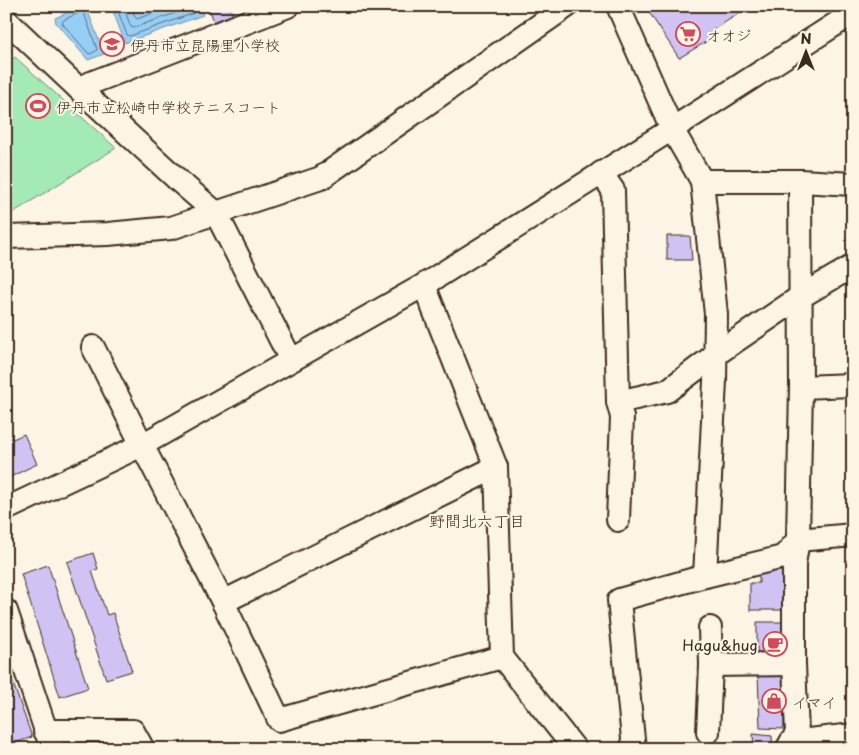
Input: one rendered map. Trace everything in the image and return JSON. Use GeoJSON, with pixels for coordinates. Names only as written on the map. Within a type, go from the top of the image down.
{"type":"FeatureCollection","features":[{"type":"Feature","properties":{"kind":"street"},"geometry":{"type":"LineString","coordinates":[[78,88],[288,6]]}},
{"type":"Feature","properties":{"kind":"street"},"geometry":{"type":"LineString","coordinates":[[6,237],[108,234],[171,228],[321,178],[567,6]]}},
{"type":"Feature","properties":{"kind":"street"},"geometry":{"type":"LineString","coordinates":[[618,6],[672,129],[702,181],[716,314],[705,576]]}},
{"type":"Feature","properties":{"kind":"street"},"geometry":{"type":"LineString","coordinates":[[6,509],[142,445],[424,285],[853,13]]}},
{"type":"Feature","properties":{"kind":"street"},"geometry":{"type":"LineString","coordinates":[[6,20],[178,181],[216,213],[291,360]]}},
{"type":"Feature","properties":{"kind":"street"},"geometry":{"type":"LineString","coordinates":[[601,174],[614,190],[618,402],[622,417],[618,520]]}},
{"type":"Feature","properties":{"kind":"street"},"geometry":{"type":"LineString","coordinates":[[702,181],[800,181],[853,184]]}},
{"type":"Feature","properties":{"kind":"street"},"geometry":{"type":"LineString","coordinates":[[789,745],[797,733],[794,664],[794,564],[798,540],[801,387],[800,181]]}},
{"type":"Feature","properties":{"kind":"street"},"geometry":{"type":"LineString","coordinates":[[618,402],[667,390],[800,297],[853,266]]}},
{"type":"Feature","properties":{"kind":"street"},"geometry":{"type":"LineString","coordinates":[[424,285],[496,467],[502,657],[575,749]]}},
{"type":"Feature","properties":{"kind":"street"},"geometry":{"type":"LineString","coordinates":[[93,347],[223,602],[280,720],[502,657]]}},
{"type":"Feature","properties":{"kind":"street"},"geometry":{"type":"LineString","coordinates":[[801,387],[853,385]]}},
{"type":"Feature","properties":{"kind":"street"},"geometry":{"type":"LineString","coordinates":[[223,602],[496,467]]}},
{"type":"Feature","properties":{"kind":"street"},"geometry":{"type":"LineString","coordinates":[[634,749],[619,600],[783,557],[798,540],[853,535]]}},
{"type":"Feature","properties":{"kind":"street"},"geometry":{"type":"LineString","coordinates":[[6,611],[48,740],[133,731],[142,737]]}},
{"type":"Feature","properties":{"kind":"street"},"geometry":{"type":"LineString","coordinates":[[708,732],[711,665],[710,628]]}},
{"type":"Feature","properties":{"kind":"street"},"geometry":{"type":"LineString","coordinates":[[711,665],[794,664]]}},
{"type":"Feature","properties":{"kind":"street"},"geometry":{"type":"LineString","coordinates":[[789,745],[853,736]]}},
{"type":"Feature","properties":{"kind":"green space","name":"伊丹市立松崎中学校テニスコート"},"geometry":{"type":"Polygon","coordinates":[[[15,57],[116,148],[6,217],[6,65],[15,57]]]}},
{"type":"Feature","properties":{"kind":"water"},"geometry":{"type":"Polygon","coordinates":[[[86,6],[104,54],[88,60],[56,23],[55,18],[86,6]]]}},
{"type":"Feature","properties":{"kind":"water"},"geometry":{"type":"Polygon","coordinates":[[[111,6],[199,6],[203,15],[125,43],[111,6]]]}},
{"type":"Feature","properties":{"kind":"building"},"geometry":{"type":"Polygon","coordinates":[[[208,6],[230,6],[234,19],[216,26],[208,6]]]}},
{"type":"Feature","properties":{"kind":"building","name":"オオジ"},"geometry":{"type":"Polygon","coordinates":[[[645,6],[751,6],[711,31],[714,37],[679,58],[645,6]]]}},
{"type":"Feature","properties":{"kind":"building"},"geometry":{"type":"Polygon","coordinates":[[[667,236],[690,236],[692,260],[667,260],[667,236]]]}},
{"type":"Feature","properties":{"kind":"building"},"geometry":{"type":"Polygon","coordinates":[[[24,434],[37,464],[6,479],[6,442],[24,434]]]}},
{"type":"Feature","properties":{"kind":"building"},"geometry":{"type":"Polygon","coordinates":[[[93,553],[98,569],[92,571],[107,615],[113,613],[132,671],[106,679],[67,562],[93,553]]]}},
{"type":"Feature","properties":{"kind":"building"},"geometry":{"type":"Polygon","coordinates":[[[48,565],[88,688],[60,697],[21,574],[48,565]]]}},
{"type":"Feature","properties":{"kind":"building"},"geometry":{"type":"Polygon","coordinates":[[[759,571],[782,571],[782,610],[750,610],[750,583],[759,583],[759,571]]]}},
{"type":"Feature","properties":{"kind":"building"},"geometry":{"type":"Polygon","coordinates":[[[757,622],[784,622],[783,646],[776,652],[757,652],[757,622]]]}},
{"type":"Feature","properties":{"kind":"building"},"geometry":{"type":"Polygon","coordinates":[[[6,669],[8,669],[32,737],[7,746],[6,669]]]}},
{"type":"Feature","properties":{"kind":"building"},"geometry":{"type":"Polygon","coordinates":[[[779,673],[784,679],[784,729],[760,728],[758,674],[779,673]]]}},
{"type":"Feature","properties":{"kind":"building"},"geometry":{"type":"Polygon","coordinates":[[[753,734],[772,736],[773,749],[754,749],[753,734]]]}},
{"type":"Feature","properties":{"kind":"place","name":"オオジ"},"geometry":{"type":"Point","coordinates":[688,34]}},
{"type":"Feature","properties":{"kind":"place","name":"伊丹市立昆陽里小学校"},"geometry":{"type":"Point","coordinates":[112,44]}},
{"type":"Feature","properties":{"kind":"place","name":"伊丹市立松崎中学校テニスコート"},"geometry":{"type":"Point","coordinates":[38,106]}},
{"type":"Feature","properties":{"kind":"place","name":"Hagu&hug"},"geometry":{"type":"Point","coordinates":[775,644]}},
{"type":"Feature","properties":{"kind":"place","name":"イマイ"},"geometry":{"type":"Point","coordinates":[774,701]}},
{"type":"Feature","properties":{"kind":"district","name":"野間北六丁目"},"geometry":{"type":"Point","coordinates":[477,520]}}]}
